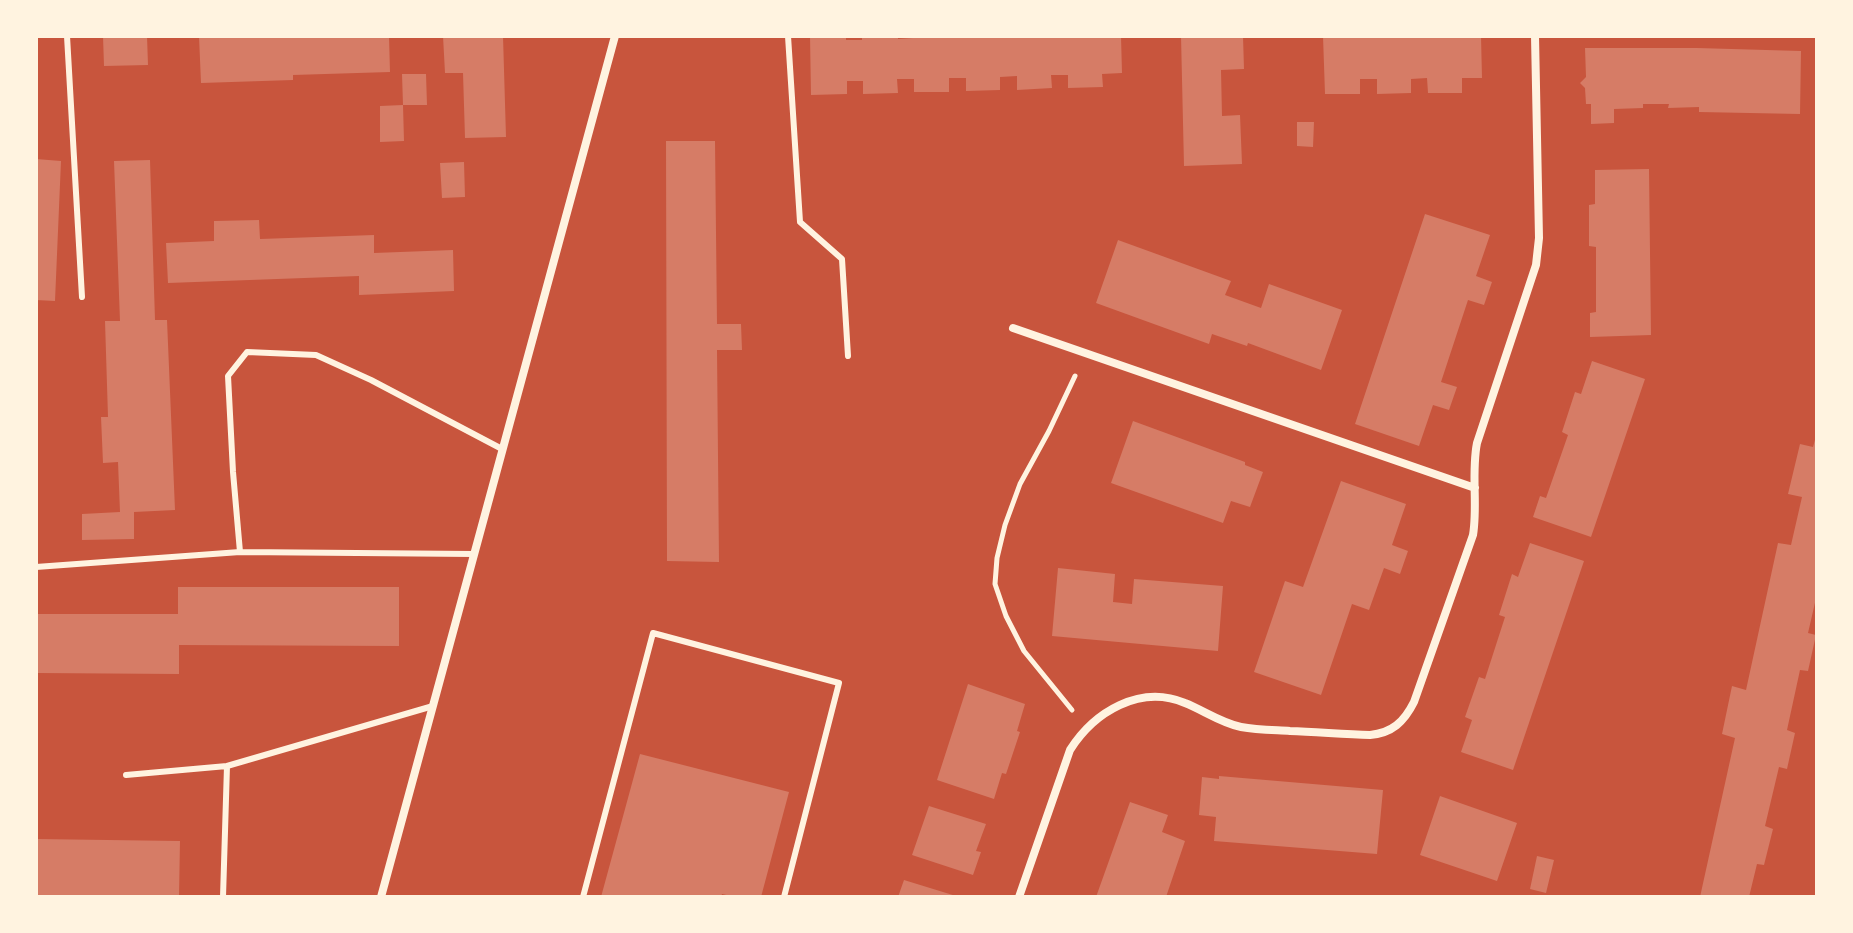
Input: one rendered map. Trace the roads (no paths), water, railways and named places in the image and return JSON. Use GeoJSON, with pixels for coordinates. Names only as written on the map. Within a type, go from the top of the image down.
{"type":"FeatureCollection","features":[{"type":"Feature","properties":{"kind":"street"},"geometry":{"type":"LineString","coordinates":[[381,897],[615,36]]}},
{"type":"Feature","properties":{"kind":"street"},"geometry":{"type":"LineString","coordinates":[[1019,897],[1066,759],[1086,728],[1122,703],[1150,697],[1173,699],[1231,724],[1252,729],[1370,735],[1381,734],[1401,723],[1414,702],[1470,545],[1474,526],[1477,443],[1533,277],[1538,252],[1535,36]]}},
{"type":"Feature","properties":{"kind":"street"},"geometry":{"type":"LineString","coordinates":[[1013,328],[1475,488]]}},
{"type":"Feature","properties":{"kind":"lane"},"geometry":{"type":"LineString","coordinates":[[67,36],[82,297]]}},
{"type":"Feature","properties":{"kind":"lane"},"geometry":{"type":"LineString","coordinates":[[788,36],[800,222],[842,259],[848,356]]}},
{"type":"Feature","properties":{"kind":"lane"},"geometry":{"type":"LineString","coordinates":[[240,552],[228,376],[247,352],[316,355],[371,380],[502,449]]}},
{"type":"Feature","properties":{"kind":"lane"},"geometry":{"type":"LineString","coordinates":[[36,567],[240,552],[474,554]]}},
{"type":"Feature","properties":{"kind":"lane"},"geometry":{"type":"LineString","coordinates":[[583,897],[653,633],[839,683],[784,897]]}},
{"type":"Feature","properties":{"kind":"lane"},"geometry":{"type":"LineString","coordinates":[[126,775],[227,766],[433,706]]}},
{"type":"Feature","properties":{"kind":"lane"},"geometry":{"type":"LineString","coordinates":[[223,897],[227,766]]}}]}
